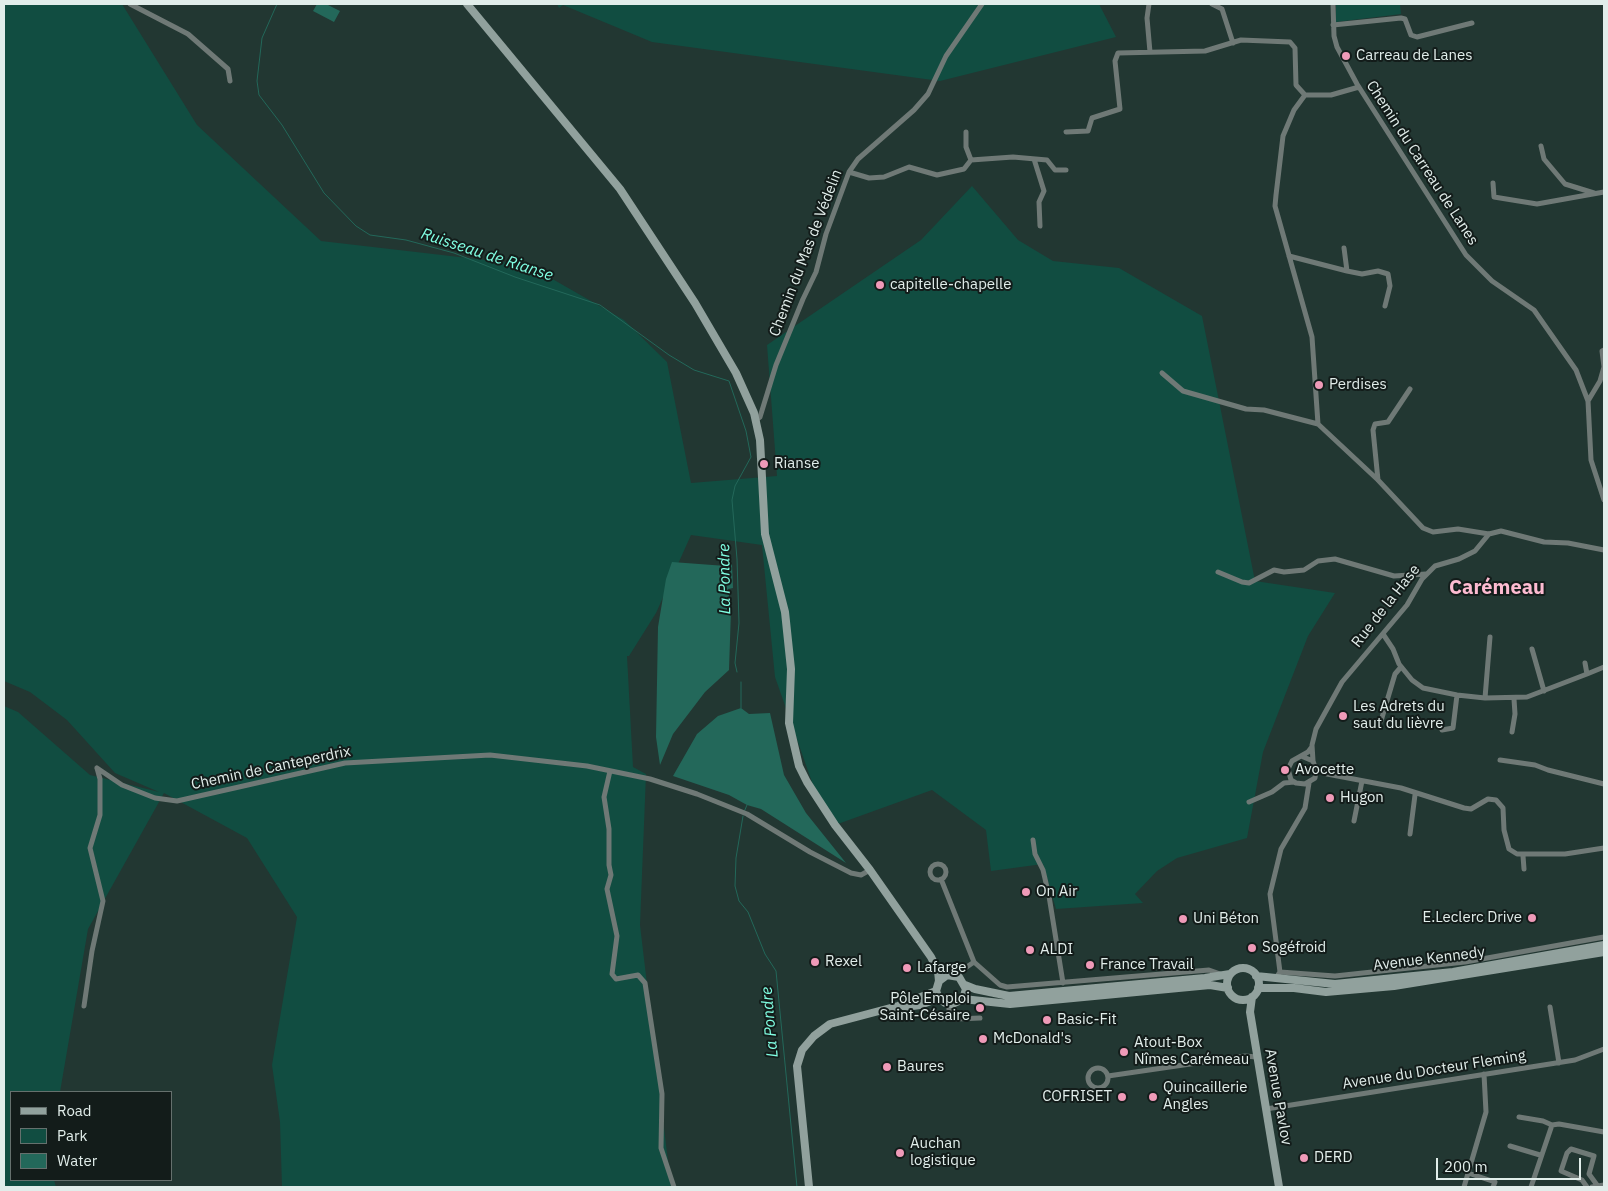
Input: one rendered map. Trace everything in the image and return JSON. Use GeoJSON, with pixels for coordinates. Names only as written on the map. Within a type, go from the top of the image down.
{"type":"FeatureCollection","features":[{"type":"Feature","properties":{"kind":"main road"},"geometry":{"type":"LineString","coordinates":[[467,4],[620,189],[710,328],[742,386],[753,418],[760,450],[765,534],[785,612],[790,650],[789,723],[793,746],[807,782],[835,825],[869,868],[936,965],[939,980],[938,994]]}},
{"type":"Feature","properties":{"kind":"main road","name":"Avenue Kennedy"},"geometry":{"type":"LineString","coordinates":[[1256,976],[1277,976],[1335,984],[1453,972],[1604,945]]}},
{"type":"Feature","properties":{"kind":"main road"},"geometry":{"type":"LineString","coordinates":[[925,949],[954,975],[975,990],[1009,996],[1227,975],[1244,968],[1256,976],[1258,988],[1252,997],[1241,1000],[1233,996],[1228,988],[1227,975]]}},
{"type":"Feature","properties":{"kind":"main road","name":"Avenue Kennedy"},"geometry":{"type":"LineString","coordinates":[[1258,988],[1294,988],[1326,992],[1394,986],[1604,952]]}},
{"type":"Feature","properties":{"kind":"main road"},"geometry":{"type":"LineString","coordinates":[[939,980],[954,975]]}},
{"type":"Feature","properties":{"kind":"main road"},"geometry":{"type":"LineString","coordinates":[[938,994],[949,1004],[956,1004],[963,998],[964,982]]}},
{"type":"Feature","properties":{"kind":"main road"},"geometry":{"type":"LineString","coordinates":[[963,998],[1010,1004],[1210,985],[1228,988]]}},
{"type":"Feature","properties":{"kind":"main road"},"geometry":{"type":"LineString","coordinates":[[809,1187],[797,1066],[802,1050],[814,1036],[830,1024],[938,994]]}},
{"type":"Feature","properties":{"kind":"main road","name":"Avenue Pavlov"},"geometry":{"type":"LineString","coordinates":[[1252,997],[1250,1012],[1278,1187]]}},
{"type":"Feature","properties":{"kind":"main road","name":"Avenue Pavlov"},"geometry":{"type":"LineString","coordinates":[[1241,1000],[1250,1012]]}},
{"type":"Feature","properties":{"kind":"street"},"geometry":{"type":"LineString","coordinates":[[130,4],[188,34],[228,69],[230,81]]}},
{"type":"Feature","properties":{"kind":"street","name":"Chemin du Mas de Védelin"},"geometry":{"type":"LineString","coordinates":[[753,418],[760,417],[765,406],[776,365],[816,272],[826,234],[849,172],[858,159],[914,110],[928,94],[946,56],[982,4]]}},
{"type":"Feature","properties":{"kind":"street"},"geometry":{"type":"LineString","coordinates":[[1149,4],[1150,52]]}},
{"type":"Feature","properties":{"kind":"street"},"geometry":{"type":"LineString","coordinates":[[1212,4],[1222,9],[1233,43]]}},
{"type":"Feature","properties":{"kind":"street","name":"Chemin du Carreau de Lanes"},"geometry":{"type":"LineString","coordinates":[[1333,4],[1333,25],[1337,47],[1359,87],[1466,255],[1492,281],[1534,310],[1576,370],[1588,401],[1591,460],[1604,500]]}},
{"type":"Feature","properties":{"kind":"street"},"geometry":{"type":"LineString","coordinates":[[1333,25],[1400,18],[1405,19],[1412,35],[1417,37],[1444,28],[1472,23]]}},
{"type":"Feature","properties":{"kind":"street"},"geometry":{"type":"LineString","coordinates":[[1066,132],[1088,131],[1092,118],[1120,109],[1115,61],[1118,53],[1205,51],[1233,43],[1258,40],[1294,44],[1296,85],[1305,95],[1331,95],[1359,87]]}},
{"type":"Feature","properties":{"kind":"street"},"geometry":{"type":"LineString","coordinates":[[1305,95],[1294,110],[1284,136],[1275,206],[1312,337],[1318,424]]}},
{"type":"Feature","properties":{"kind":"street"},"geometry":{"type":"LineString","coordinates":[[966,132],[966,147],[971,160]]}},
{"type":"Feature","properties":{"kind":"street"},"geometry":{"type":"LineString","coordinates":[[1541,146],[1544,159],[1565,184],[1595,193]]}},
{"type":"Feature","properties":{"kind":"street"},"geometry":{"type":"LineString","coordinates":[[849,172],[869,178],[884,177],[909,167],[937,175],[964,168],[971,160],[1013,157],[1049,161],[1055,170],[1066,170]]}},
{"type":"Feature","properties":{"kind":"street"},"geometry":{"type":"LineString","coordinates":[[1034,159],[1044,191],[1039,202],[1040,226]]}},
{"type":"Feature","properties":{"kind":"street"},"geometry":{"type":"LineString","coordinates":[[1493,182],[1494,197],[1537,204],[1604,192]]}},
{"type":"Feature","properties":{"kind":"street"},"geometry":{"type":"LineString","coordinates":[[1344,248],[1347,271]]}},
{"type":"Feature","properties":{"kind":"street"},"geometry":{"type":"LineString","coordinates":[[1289,256],[1362,274],[1378,271],[1388,274],[1390,286],[1384,306]]}},
{"type":"Feature","properties":{"kind":"street"},"geometry":{"type":"LineString","coordinates":[[1588,401],[1600,381],[1604,367],[1602,351],[1604,350]]}},
{"type":"Feature","properties":{"kind":"street"},"geometry":{"type":"LineString","coordinates":[[1162,373],[1183,391],[1246,409],[1264,410],[1318,424],[1378,480],[1422,528],[1433,532],[1458,529],[1489,534],[1501,531],[1544,542],[1568,543],[1604,550]]}},
{"type":"Feature","properties":{"kind":"street"},"geometry":{"type":"LineString","coordinates":[[1378,480],[1373,430],[1375,424],[1388,422],[1410,389]]}},
{"type":"Feature","properties":{"kind":"street","name":"Rue de la Hase"},"geometry":{"type":"LineString","coordinates":[[1312,745],[1316,729],[1342,682],[1407,605],[1426,574],[1435,566],[1459,559],[1475,551],[1489,534]]}},
{"type":"Feature","properties":{"kind":"street"},"geometry":{"type":"LineString","coordinates":[[1218,572],[1242,582],[1249,582],[1274,570],[1284,572],[1304,570],[1318,562],[1335,559],[1394,576],[1426,574]]}},
{"type":"Feature","properties":{"kind":"street"},"geometry":{"type":"LineString","coordinates":[[1382,634],[1393,649],[1401,667],[1412,680],[1424,688],[1457,695],[1485,698],[1527,697],[1544,692],[1604,667]]}},
{"type":"Feature","properties":{"kind":"street"},"geometry":{"type":"LineString","coordinates":[[1485,698],[1490,637]]}},
{"type":"Feature","properties":{"kind":"street"},"geometry":{"type":"LineString","coordinates":[[1532,649],[1544,692]]}},
{"type":"Feature","properties":{"kind":"street"},"geometry":{"type":"LineString","coordinates":[[1585,664],[1587,674]]}},
{"type":"Feature","properties":{"kind":"street"},"geometry":{"type":"LineString","coordinates":[[1381,721],[1395,674],[1401,667]]}},
{"type":"Feature","properties":{"kind":"street"},"geometry":{"type":"LineString","coordinates":[[1442,730],[1453,728],[1457,695]]}},
{"type":"Feature","properties":{"kind":"street"},"geometry":{"type":"LineString","coordinates":[[1512,732],[1515,714],[1514,698]]}},
{"type":"Feature","properties":{"kind":"street"},"geometry":{"type":"LineString","coordinates":[[1249,802],[1272,792],[1284,783],[1289,775],[1289,764],[1308,752],[1312,745]]}},
{"type":"Feature","properties":{"kind":"street"},"geometry":{"type":"LineString","coordinates":[[1312,745],[1313,761],[1316,768],[1314,778]]}},
{"type":"Feature","properties":{"kind":"street","name":"Chemin de Canteperdrix"},"geometry":{"type":"LineString","coordinates":[[84,1006],[92,951],[103,901],[90,848],[100,815],[100,779],[97,768],[122,785],[155,798],[177,801],[346,762],[490,755],[587,766],[674,786],[745,813],[810,852],[854,874],[862,875],[869,868]]}},
{"type":"Feature","properties":{"kind":"street"},"geometry":{"type":"LineString","coordinates":[[1301,756],[1313,761]]}},
{"type":"Feature","properties":{"kind":"street"},"geometry":{"type":"LineString","coordinates":[[1500,760],[1535,765],[1604,784]]}},
{"type":"Feature","properties":{"kind":"street"},"geometry":{"type":"LineString","coordinates":[[1316,768],[1327,774],[1401,788],[1464,808],[1471,809],[1488,799],[1496,800],[1503,808],[1504,830],[1509,849],[1524,856],[1565,854],[1604,848]]}},
{"type":"Feature","properties":{"kind":"street"},"geometry":{"type":"LineString","coordinates":[[610,771],[604,797],[609,829],[609,865],[611,875],[607,889],[618,936],[612,974],[616,979],[638,975],[645,983],[662,1094],[661,1148],[674,1187]]}},
{"type":"Feature","properties":{"kind":"street"},"geometry":{"type":"LineString","coordinates":[[1301,785],[1327,774]]}},
{"type":"Feature","properties":{"kind":"street"},"geometry":{"type":"LineString","coordinates":[[1289,775],[1294,782]]}},
{"type":"Feature","properties":{"kind":"street"},"geometry":{"type":"LineString","coordinates":[[1354,821],[1362,781]]}},
{"type":"Feature","properties":{"kind":"street"},"geometry":{"type":"LineString","coordinates":[[1284,783],[1294,782],[1301,785],[1307,795]]}},
{"type":"Feature","properties":{"kind":"street"},"geometry":{"type":"LineString","coordinates":[[1309,783],[1305,808],[1281,849],[1270,894],[1277,976],[1335,976],[1465,962],[1604,938]]}},
{"type":"Feature","properties":{"kind":"street"},"geometry":{"type":"LineString","coordinates":[[1410,834],[1416,794]]}},
{"type":"Feature","properties":{"kind":"street"},"geometry":{"type":"LineString","coordinates":[[1033,840],[1035,854],[1043,870],[1049,896],[1063,983]]}},
{"type":"Feature","properties":{"kind":"street"},"geometry":{"type":"LineString","coordinates":[[1524,856],[1524,869]]}},
{"type":"Feature","properties":{"kind":"street"},"geometry":{"type":"LineString","coordinates":[[941,879],[974,962],[1000,985],[1006,987],[1063,983],[1209,970],[1227,975]]}},
{"type":"Feature","properties":{"kind":"street"},"geometry":{"type":"LineString","coordinates":[[954,975],[966,970],[974,962]]}},
{"type":"Feature","properties":{"kind":"street"},"geometry":{"type":"LineString","coordinates":[[964,982],[966,970]]}},
{"type":"Feature","properties":{"kind":"street"},"geometry":{"type":"LineString","coordinates":[[949,1004],[949,1012],[956,1019],[980,1018]]}},
{"type":"Feature","properties":{"kind":"street"},"geometry":{"type":"LineString","coordinates":[[1550,1007],[1559,1063]]}},
{"type":"Feature","properties":{"kind":"street"},"geometry":{"type":"LineString","coordinates":[[1245,1056],[1256,1047]]}},
{"type":"Feature","properties":{"kind":"street","name":"Avenue du Docteur Fleming"},"geometry":{"type":"LineString","coordinates":[[1266,1109],[1559,1063],[1575,1060],[1604,1049]]}},
{"type":"Feature","properties":{"kind":"street"},"geometry":{"type":"LineString","coordinates":[[1108,1076],[1245,1056],[1257,1057]]}},
{"type":"Feature","properties":{"kind":"street"},"geometry":{"type":"LineString","coordinates":[[1464,1187],[1486,1112],[1484,1074]]}},
{"type":"Feature","properties":{"kind":"street"},"geometry":{"type":"LineString","coordinates":[[1518,1116],[1543,1121],[1552,1125],[1559,1124],[1604,1132]]}},
{"type":"Feature","properties":{"kind":"street"},"geometry":{"type":"LineString","coordinates":[[1531,1187],[1540,1154],[1552,1125]]}},
{"type":"Feature","properties":{"kind":"street"},"geometry":{"type":"LineString","coordinates":[[1510,1146],[1540,1154]]}},
{"type":"Feature","properties":{"kind":"street"},"geometry":{"type":"LineString","coordinates":[[1592,1186],[1589,1174],[1594,1156],[1571,1149],[1567,1153],[1561,1171],[1592,1186],[1604,1185]]}},
{"type":"Feature","properties":{"kind":"street"},"geometry":{"type":"LineString","coordinates":[[1468,1173],[1495,1182],[1493,1187]]}},
{"type":"Feature","properties":{"kind":"street"},"geometry":{"type":"LineString","coordinates":[[1580,1187],[1582,1180]]}},
{"type":"Feature","properties":{"kind":"green space"},"geometry":{"type":"Polygon","coordinates":[[[4,4],[122,4],[197,125],[321,241],[528,265],[624,320],[667,362],[691,483],[777,476],[767,345],[921,240],[972,186],[1018,240],[1053,261],[1119,268],[1202,316],[1255,581],[1335,593],[1308,636],[1263,752],[1247,838],[1177,858],[1157,871],[1135,894],[1143,903],[1056,909],[1043,864],[991,871],[986,830],[932,790],[835,825],[813,785],[775,677],[762,545],[691,535],[656,613],[629,656],[627,656],[633,767],[646,774],[640,925],[671,1187],[282,1187],[280,1122],[272,1065],[297,917],[247,838],[164,793],[88,929],[60,1091],[10,1091],[10,1181],[54,1181],[56,1187],[4,1187],[4,706],[18,712],[90,775],[159,792],[115,773],[67,720],[30,692],[4,681],[4,4]]]}},
{"type":"Feature","properties":{"kind":"green space"},"geometry":{"type":"Polygon","coordinates":[[[557,4],[1099,4],[1116,37],[940,81],[652,42],[563,5],[559,8],[557,4]]]}},
{"type":"Feature","properties":{"kind":"green space"},"geometry":{"type":"Polygon","coordinates":[[[1336,4],[1400,4],[1401,14],[1336,22],[1336,4]]]}},
{"type":"Feature","properties":{"kind":"water"},"geometry":{"type":"Polygon","coordinates":[[[317,4],[326,4],[340,11],[334,22],[313,11],[317,4]]]}},
{"type":"Feature","properties":{"kind":"water"},"geometry":{"type":"Polygon","coordinates":[[[672,562],[726,566],[732,564],[733,588],[728,589],[731,610],[729,670],[705,692],[673,734],[660,765],[656,737],[658,627],[666,579],[672,562]]]}},
{"type":"Feature","properties":{"kind":"water"},"geometry":{"type":"Polygon","coordinates":[[[741,708],[749,714],[770,713],[784,775],[806,813],[846,863],[761,809],[747,805],[729,795],[673,776],[697,734],[718,716],[741,708]]]}},
{"type":"Feature","properties":{"kind":"waterway","name":"Ruisseau de Rianse"},"geometry":{"type":"LineString","coordinates":[[277,4],[262,38],[257,81],[259,95],[282,125],[324,193],[356,226],[370,235],[406,240],[454,253],[515,277],[600,305],[669,355],[694,370],[729,381],[746,431],[751,457],[735,486],[732,500],[737,559],[739,623],[735,663],[737,672]]}},
{"type":"Feature","properties":{"kind":"waterway","name":"La Pondre"},"geometry":{"type":"LineString","coordinates":[[741,682],[741,708]]}},
{"type":"Feature","properties":{"kind":"waterway","name":"La Pondre"},"geometry":{"type":"LineString","coordinates":[[744,812],[747,805]]}},
{"type":"Feature","properties":{"kind":"waterway","name":"La Pondre"},"geometry":{"type":"LineString","coordinates":[[743,816],[736,858],[735,886],[739,901],[748,912],[765,954],[776,971],[797,1187]]}},
{"type":"Feature","properties":{"kind":"place","name":"Carreau de Lanes"},"geometry":{"type":"Point","coordinates":[1346,56]}},
{"type":"Feature","properties":{"kind":"place","name":"capitelle-chapelle"},"geometry":{"type":"Point","coordinates":[880,285]}},
{"type":"Feature","properties":{"kind":"place","name":"Perdises"},"geometry":{"type":"Point","coordinates":[1319,385]}},
{"type":"Feature","properties":{"kind":"place","name":"Rianse"},"geometry":{"type":"Point","coordinates":[764,464]}},
{"type":"Feature","properties":{"kind":"place","name":"Les Adrets du saut du lièvre"},"geometry":{"type":"Point","coordinates":[1343,716]}},
{"type":"Feature","properties":{"kind":"place","name":"Avocette"},"geometry":{"type":"Point","coordinates":[1285,770]}},
{"type":"Feature","properties":{"kind":"place","name":"Hugon"},"geometry":{"type":"Point","coordinates":[1330,798]}},
{"type":"Feature","properties":{"kind":"place","name":"On Air"},"geometry":{"type":"Point","coordinates":[1026,892]}},
{"type":"Feature","properties":{"kind":"place","name":"E.Leclerc Drive"},"geometry":{"type":"Point","coordinates":[1532,918]}},
{"type":"Feature","properties":{"kind":"place","name":"Uni Béton"},"geometry":{"type":"Point","coordinates":[1183,919]}},
{"type":"Feature","properties":{"kind":"place","name":"Sogéfroid"},"geometry":{"type":"Point","coordinates":[1252,948]}},
{"type":"Feature","properties":{"kind":"place","name":"ALDI"},"geometry":{"type":"Point","coordinates":[1030,950]}},
{"type":"Feature","properties":{"kind":"place","name":"Rexel"},"geometry":{"type":"Point","coordinates":[815,962]}},
{"type":"Feature","properties":{"kind":"place","name":"France Travail"},"geometry":{"type":"Point","coordinates":[1090,965]}},
{"type":"Feature","properties":{"kind":"place","name":"Lafarge"},"geometry":{"type":"Point","coordinates":[907,968]}},
{"type":"Feature","properties":{"kind":"place","name":"Pôle Emploi Saint-Césaire"},"geometry":{"type":"Point","coordinates":[980,1008]}},
{"type":"Feature","properties":{"kind":"place","name":"Basic-Fit"},"geometry":{"type":"Point","coordinates":[1047,1020]}},
{"type":"Feature","properties":{"kind":"place","name":"McDonald's"},"geometry":{"type":"Point","coordinates":[983,1039]}},
{"type":"Feature","properties":{"kind":"place","name":"Atout-Box Nîmes Carémeau"},"geometry":{"type":"Point","coordinates":[1124,1052]}},
{"type":"Feature","properties":{"kind":"place","name":"Baures"},"geometry":{"type":"Point","coordinates":[887,1067]}},
{"type":"Feature","properties":{"kind":"place","name":"COFRISET"},"geometry":{"type":"Point","coordinates":[1122,1097]}},
{"type":"Feature","properties":{"kind":"place","name":"Quincaillerie Angles"},"geometry":{"type":"Point","coordinates":[1153,1097]}},
{"type":"Feature","properties":{"kind":"place","name":"Auchan logistique"},"geometry":{"type":"Point","coordinates":[900,1153]}},
{"type":"Feature","properties":{"kind":"place","name":"DERD"},"geometry":{"type":"Point","coordinates":[1304,1158]}},
{"type":"Feature","properties":{"kind":"district","name":"Carémeau"},"geometry":{"type":"Point","coordinates":[1497,588]}}]}
